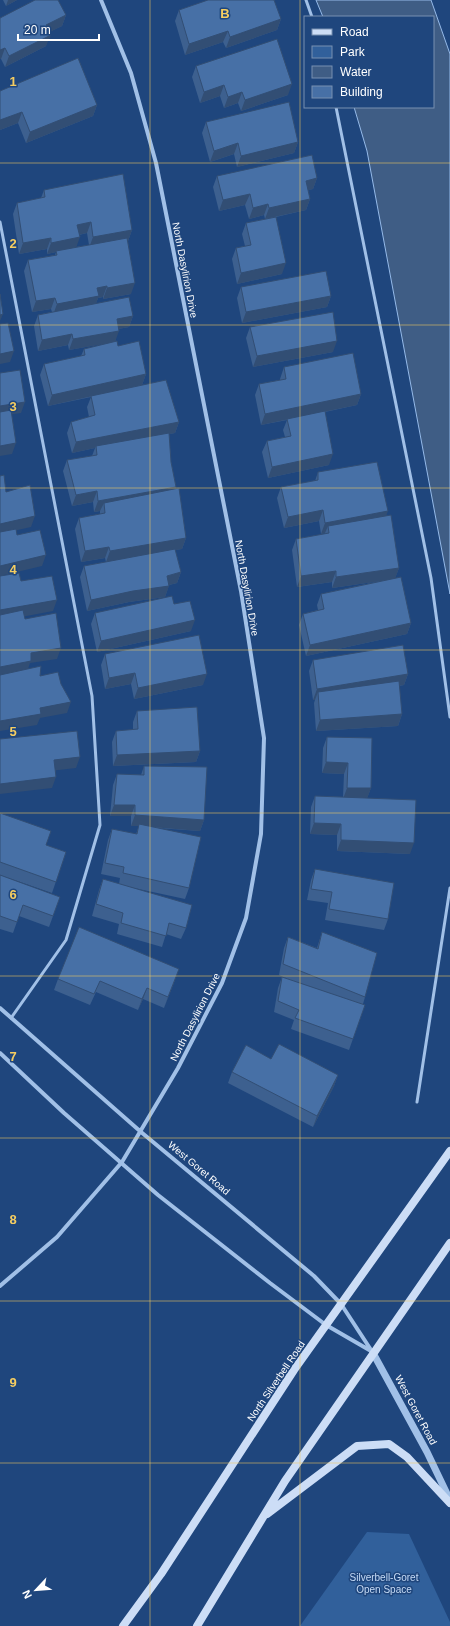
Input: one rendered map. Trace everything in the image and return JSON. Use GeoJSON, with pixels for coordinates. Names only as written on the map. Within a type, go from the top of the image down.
{"type":"FeatureCollection","features":[{"type":"Feature","properties":{"kind":"main road","name":"North Silverbell Road"},"geometry":{"type":"LineString","coordinates":[[123,1626],[161,1574],[294,1370],[450,1151]]}},
{"type":"Feature","properties":{"kind":"main road"},"geometry":{"type":"LineString","coordinates":[[197,1626],[285,1481],[373,1352],[450,1244]]}},
{"type":"Feature","properties":{"kind":"main road"},"geometry":{"type":"LineString","coordinates":[[262,1519],[357,1446],[389,1444],[408,1457],[450,1501]]}},
{"type":"Feature","properties":{"kind":"street","name":"North Dasylirion Drive"},"geometry":{"type":"LineString","coordinates":[[0,1286],[56,1236],[122,1162],[178,1068],[222,983],[246,918],[261,834],[264,738],[241,591],[156,163],[131,72],[101,0]]}},
{"type":"Feature","properties":{"kind":"street","name":"West Goret Road"},"geometry":{"type":"LineString","coordinates":[[0,1008],[141,1132],[314,1276],[341,1304],[373,1352],[427,1452],[450,1501]]}},
{"type":"Feature","properties":{"kind":"street"},"geometry":{"type":"LineString","coordinates":[[0,1053],[64,1113],[122,1162],[158,1195],[326,1325],[373,1352]]}},
{"type":"Feature","properties":{"kind":"lane"},"geometry":{"type":"LineString","coordinates":[[306,0],[312,16]]}},
{"type":"Feature","properties":{"kind":"lane"},"geometry":{"type":"LineString","coordinates":[[336,108],[431,578],[450,717]]}},
{"type":"Feature","properties":{"kind":"lane"},"geometry":{"type":"LineString","coordinates":[[0,222],[92,696],[100,825],[66,940],[11,1018]]}},
{"type":"Feature","properties":{"kind":"lane"},"geometry":{"type":"LineString","coordinates":[[418,1102],[450,888]]}},
{"type":"Feature","properties":{"kind":"green space","name":"Silverbell-Goret Open Space"},"geometry":{"type":"Polygon","coordinates":[[[367,1532],[409,1534],[450,1622],[450,1626],[300,1626],[367,1532]]]}},
{"type":"Feature","properties":{"kind":"water"},"geometry":{"type":"Polygon","coordinates":[[[316,0],[431,0],[450,54],[450,594],[367,151],[354,108],[434,108],[434,16],[323,16],[316,0]]]}},
{"type":"Feature","properties":{"kind":"building"},"geometry":{"type":"Polygon","coordinates":[[[35,0],[58,0],[66,15],[46,25],[51,35],[9,56],[5,48],[0,50],[0,18],[35,0]]]}},
{"type":"Feature","properties":{"kind":"building"},"geometry":{"type":"Polygon","coordinates":[[[208,0],[274,0],[281,19],[230,37],[228,31],[189,44],[179,10],[208,0]]]}},
{"type":"Feature","properties":{"kind":"building"},"geometry":{"type":"Polygon","coordinates":[[[277,39],[292,84],[245,100],[242,92],[228,97],[224,85],[204,92],[196,66],[277,39]]]}},
{"type":"Feature","properties":{"kind":"building"},"geometry":{"type":"Polygon","coordinates":[[[78,58],[97,105],[30,132],[22,112],[0,120],[0,91],[78,58]]]}},
{"type":"Feature","properties":{"kind":"building"},"geometry":{"type":"Polygon","coordinates":[[[289,102],[298,142],[241,156],[238,143],[214,151],[206,122],[289,102]]]}},
{"type":"Feature","properties":{"kind":"building"},"geometry":{"type":"Polygon","coordinates":[[[312,155],[317,178],[306,181],[310,199],[269,208],[268,204],[253,208],[250,194],[223,200],[217,176],[312,155]]]}},
{"type":"Feature","properties":{"kind":"building"},"geometry":{"type":"Polygon","coordinates":[[[123,174],[132,230],[93,237],[91,222],[77,225],[80,237],[51,243],[51,238],[23,243],[17,203],[45,197],[44,190],[123,174]]]}},
{"type":"Feature","properties":{"kind":"building"},"geometry":{"type":"Polygon","coordinates":[[[276,217],[286,263],[241,273],[236,248],[251,245],[246,223],[276,217]]]}},
{"type":"Feature","properties":{"kind":"building"},"geometry":{"type":"Polygon","coordinates":[[[127,238],[135,283],[107,288],[107,286],[97,288],[99,296],[57,304],[55,298],[36,301],[28,260],[57,255],[56,251],[127,238]]]}},
{"type":"Feature","properties":{"kind":"building"},"geometry":{"type":"Polygon","coordinates":[[[326,271],[331,296],[246,312],[241,287],[326,271]]]}},
{"type":"Feature","properties":{"kind":"building"},"geometry":{"type":"Polygon","coordinates":[[[0,294],[3,314],[0,315],[0,294]]]}},
{"type":"Feature","properties":{"kind":"building"},"geometry":{"type":"Polygon","coordinates":[[[129,297],[133,316],[117,319],[119,331],[73,339],[72,334],[42,340],[38,315],[129,297]]]}},
{"type":"Feature","properties":{"kind":"building"},"geometry":{"type":"Polygon","coordinates":[[[333,312],[337,341],[257,356],[250,327],[333,312]]]}},
{"type":"Feature","properties":{"kind":"building"},"geometry":{"type":"Polygon","coordinates":[[[8,323],[14,351],[0,354],[0,324],[8,323]]]}},
{"type":"Feature","properties":{"kind":"building"},"geometry":{"type":"Polygon","coordinates":[[[117,341],[118,346],[139,341],[146,374],[52,395],[44,364],[85,355],[84,349],[117,341]]]}},
{"type":"Feature","properties":{"kind":"building"},"geometry":{"type":"Polygon","coordinates":[[[353,353],[361,394],[265,414],[259,384],[286,379],[284,367],[353,353]]]}},
{"type":"Feature","properties":{"kind":"building"},"geometry":{"type":"Polygon","coordinates":[[[20,370],[25,402],[0,406],[0,373],[20,370]]]}},
{"type":"Feature","properties":{"kind":"building"},"geometry":{"type":"Polygon","coordinates":[[[166,380],[179,422],[76,442],[71,422],[95,415],[91,396],[166,380]]]}},
{"type":"Feature","properties":{"kind":"building"},"geometry":{"type":"Polygon","coordinates":[[[11,410],[16,443],[0,446],[0,412],[11,410]]]}},
{"type":"Feature","properties":{"kind":"building"},"geometry":{"type":"Polygon","coordinates":[[[325,411],[333,454],[272,467],[267,441],[291,436],[287,419],[325,411]]]}},
{"type":"Feature","properties":{"kind":"building"},"geometry":{"type":"Polygon","coordinates":[[[169,433],[171,462],[176,487],[98,501],[97,491],[76,495],[67,460],[97,455],[96,446],[169,433]]]}},
{"type":"Feature","properties":{"kind":"building"},"geometry":{"type":"Polygon","coordinates":[[[377,462],[388,511],[325,523],[323,510],[288,517],[281,487],[318,480],[318,472],[377,462]]]}},
{"type":"Feature","properties":{"kind":"building"},"geometry":{"type":"Polygon","coordinates":[[[4,475],[6,492],[30,485],[35,516],[0,524],[0,476],[4,475]]]}},
{"type":"Feature","properties":{"kind":"building"},"geometry":{"type":"Polygon","coordinates":[[[179,488],[186,538],[110,551],[109,547],[85,551],[79,518],[105,513],[104,503],[179,488]]]}},
{"type":"Feature","properties":{"kind":"building"},"geometry":{"type":"Polygon","coordinates":[[[391,515],[399,568],[336,577],[336,571],[301,576],[296,539],[329,533],[328,526],[391,515]]]}},
{"type":"Feature","properties":{"kind":"building"},"geometry":{"type":"Polygon","coordinates":[[[16,529],[17,535],[40,530],[46,555],[0,566],[0,532],[16,529]]]}},
{"type":"Feature","properties":{"kind":"building"},"geometry":{"type":"Polygon","coordinates":[[[175,549],[181,572],[167,576],[169,586],[133,591],[91,600],[84,566],[175,549]]]}},
{"type":"Feature","properties":{"kind":"building"},"geometry":{"type":"Polygon","coordinates":[[[19,573],[21,581],[52,576],[57,600],[0,610],[0,576],[19,573]]]}},
{"type":"Feature","properties":{"kind":"building"},"geometry":{"type":"Polygon","coordinates":[[[401,577],[411,623],[310,645],[303,614],[324,609],[321,594],[401,577]]]}},
{"type":"Feature","properties":{"kind":"building"},"geometry":{"type":"Polygon","coordinates":[[[172,596],[174,604],[190,601],[195,620],[101,641],[95,613],[172,596]]]}},
{"type":"Feature","properties":{"kind":"building"},"geometry":{"type":"Polygon","coordinates":[[[23,610],[25,619],[56,613],[61,648],[31,653],[31,661],[0,667],[0,615],[23,610]]]}},
{"type":"Feature","properties":{"kind":"building"},"geometry":{"type":"Polygon","coordinates":[[[199,635],[207,674],[138,688],[135,673],[109,678],[105,654],[199,635]]]}},
{"type":"Feature","properties":{"kind":"building"},"geometry":{"type":"Polygon","coordinates":[[[403,645],[408,674],[317,689],[313,660],[403,645]]]}},
{"type":"Feature","properties":{"kind":"building"},"geometry":{"type":"Polygon","coordinates":[[[41,666],[40,676],[58,672],[61,684],[71,702],[40,708],[41,714],[0,721],[0,675],[41,666]]]}},
{"type":"Feature","properties":{"kind":"building"},"geometry":{"type":"Polygon","coordinates":[[[399,681],[402,714],[320,720],[318,692],[399,681]]]}},
{"type":"Feature","properties":{"kind":"building"},"geometry":{"type":"Polygon","coordinates":[[[197,707],[200,751],[117,755],[116,731],[138,729],[137,711],[197,707]]]}},
{"type":"Feature","properties":{"kind":"building"},"geometry":{"type":"Polygon","coordinates":[[[77,731],[80,757],[54,760],[56,777],[0,784],[0,739],[77,731]]]}},
{"type":"Feature","properties":{"kind":"building"},"geometry":{"type":"Polygon","coordinates":[[[327,737],[372,738],[371,788],[347,788],[348,763],[326,762],[327,737]]]}},
{"type":"Feature","properties":{"kind":"building"},"geometry":{"type":"Polygon","coordinates":[[[144,766],[207,767],[204,820],[135,815],[135,805],[114,805],[117,774],[144,775],[144,766]]]}},
{"type":"Feature","properties":{"kind":"building"},"geometry":{"type":"Polygon","coordinates":[[[315,796],[416,800],[414,843],[341,840],[341,824],[314,823],[315,796]]]}},
{"type":"Feature","properties":{"kind":"building"},"geometry":{"type":"Polygon","coordinates":[[[0,813],[51,831],[46,845],[66,852],[56,882],[0,862],[0,813]]]}},
{"type":"Feature","properties":{"kind":"building"},"geometry":{"type":"Polygon","coordinates":[[[139,824],[201,837],[189,888],[123,873],[124,867],[105,863],[112,829],[137,834],[139,824]]]}},
{"type":"Feature","properties":{"kind":"building"},"geometry":{"type":"Polygon","coordinates":[[[315,869],[394,883],[388,919],[329,909],[332,892],[311,889],[315,869]]]}},
{"type":"Feature","properties":{"kind":"building"},"geometry":{"type":"Polygon","coordinates":[[[0,875],[60,897],[53,916],[23,905],[17,922],[0,916],[0,875]]]}},
{"type":"Feature","properties":{"kind":"building"},"geometry":{"type":"Polygon","coordinates":[[[103,879],[192,905],[186,928],[169,923],[166,936],[121,923],[123,913],[96,904],[103,879]]]}},
{"type":"Feature","properties":{"kind":"building"},"geometry":{"type":"Polygon","coordinates":[[[79,927],[179,969],[168,997],[147,988],[142,999],[100,981],[94,994],[58,979],[79,927]]]}},
{"type":"Feature","properties":{"kind":"building"},"geometry":{"type":"Polygon","coordinates":[[[322,932],[377,953],[365,997],[283,964],[288,937],[318,949],[322,932]]]}},
{"type":"Feature","properties":{"kind":"building"},"geometry":{"type":"Polygon","coordinates":[[[282,977],[365,1005],[353,1039],[295,1018],[299,1010],[278,1001],[282,977]]]}},
{"type":"Feature","properties":{"kind":"building"},"geometry":{"type":"Polygon","coordinates":[[[279,1044],[338,1075],[317,1116],[232,1072],[246,1045],[271,1059],[279,1044]]]}}]}
